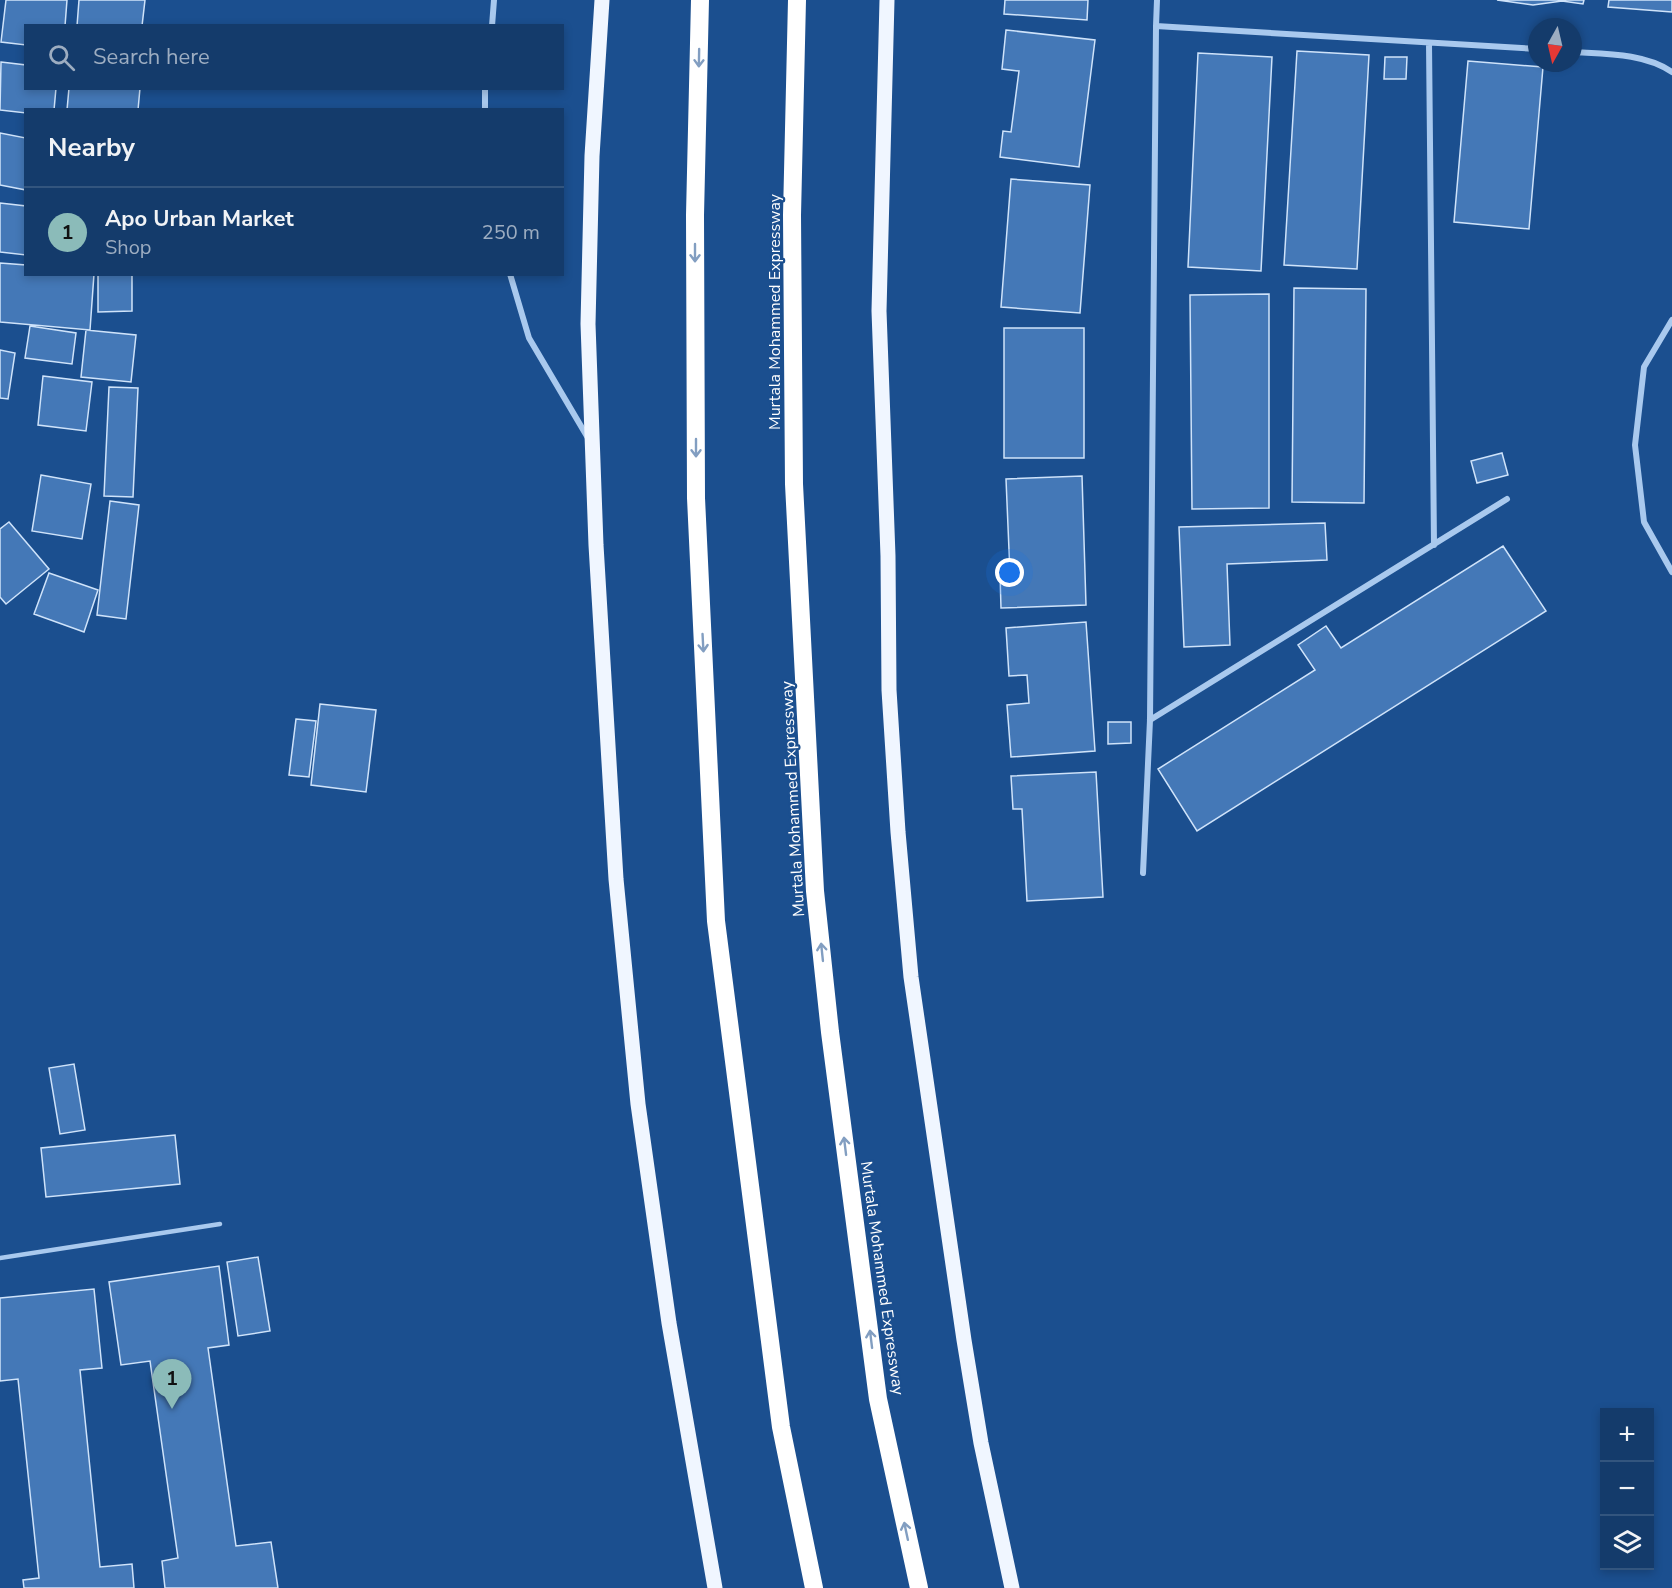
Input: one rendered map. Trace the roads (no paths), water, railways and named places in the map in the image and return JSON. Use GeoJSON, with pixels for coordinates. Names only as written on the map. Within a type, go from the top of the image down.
{"type":"FeatureCollection","features":[{"type":"Feature","properties":{"kind":"highway"},"geometry":{"type":"LineString","coordinates":[[700,0],[695,215],[696,498],[717,921],[781,1428],[814,1588]]}},
{"type":"Feature","properties":{"kind":"highway","name":"Murtala Mohammed Expressway"},"geometry":{"type":"LineString","coordinates":[[797,0],[792,215],[794,484],[815,891],[830,1032],[878,1399],[919,1588]]}},
{"type":"Feature","properties":{"kind":"main road"},"geometry":{"type":"LineString","coordinates":[[602,0],[592,156],[588,324],[596,545],[616,879],[638,1104],[669,1323],[715,1588]]}},
{"type":"Feature","properties":{"kind":"main road"},"geometry":{"type":"LineString","coordinates":[[887,0],[879,311],[881,426],[888,556],[889,690],[898,832],[911,977],[964,1340],[981,1443],[1012,1588]]}},
{"type":"Feature","properties":{"kind":"street"},"geometry":{"type":"LineString","coordinates":[[492,24],[494,0]]}},
{"type":"Feature","properties":{"kind":"street"},"geometry":{"type":"LineString","coordinates":[[1143,873],[1150,720],[1157,0]]}},
{"type":"Feature","properties":{"kind":"street"},"geometry":{"type":"LineString","coordinates":[[1156,26],[1528,48]]}},
{"type":"Feature","properties":{"kind":"street"},"geometry":{"type":"LineString","coordinates":[[1429,43],[1434,545]]}},
{"type":"Feature","properties":{"kind":"street"},"geometry":{"type":"LineString","coordinates":[[1582,53],[1622,55],[1663,66],[1672,72]]}},
{"type":"Feature","properties":{"kind":"street"},"geometry":{"type":"LineString","coordinates":[[485,90],[485,108]]}},
{"type":"Feature","properties":{"kind":"street"},"geometry":{"type":"LineString","coordinates":[[511,276],[529,338],[593,447]]}},
{"type":"Feature","properties":{"kind":"street"},"geometry":{"type":"LineString","coordinates":[[1672,320],[1644,367],[1635,445],[1644,522],[1672,572]]}},
{"type":"Feature","properties":{"kind":"street"},"geometry":{"type":"LineString","coordinates":[[1150,720],[1508,499]]}},
{"type":"Feature","properties":{"kind":"lane"},"geometry":{"type":"LineString","coordinates":[[0,1258],[220,1224]]}},
{"type":"Feature","properties":{"kind":"place","name":"Apo Urban Market"},"geometry":{"type":"Point","coordinates":[172,1409]}}]}
